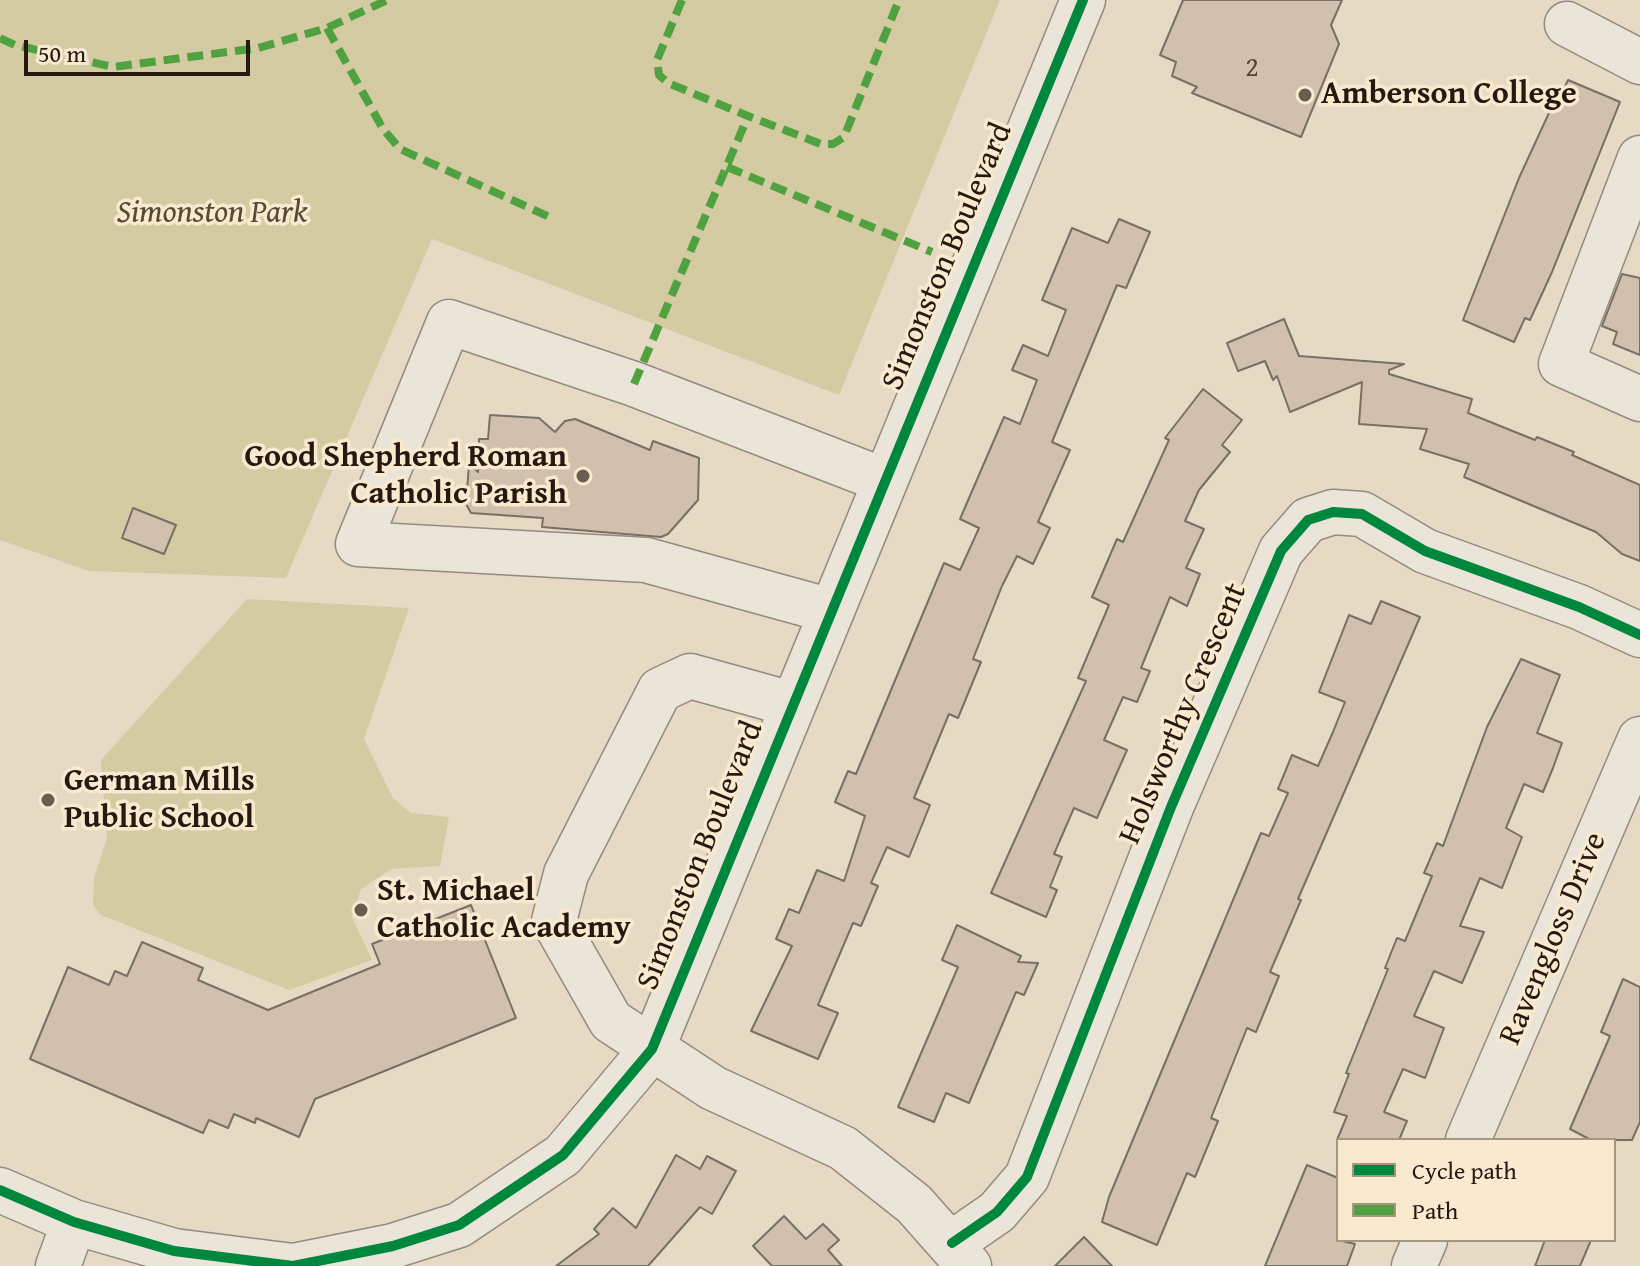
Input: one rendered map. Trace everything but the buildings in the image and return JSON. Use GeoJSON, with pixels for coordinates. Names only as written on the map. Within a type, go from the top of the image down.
{"type":"FeatureCollection","features":[{"type":"Feature","properties":{"kind":"street","name":"Simonston Boulevard"},"geometry":{"type":"LineString","coordinates":[[0,1190],[74,1222],[174,1251],[293,1266],[396,1256],[459,1225],[563,1155],[652,1049],[883,480],[1083,0]]}},
{"type":"Feature","properties":{"kind":"street"},"geometry":{"type":"LineString","coordinates":[[1567,24],[1640,62]]}},
{"type":"Feature","properties":{"kind":"street"},"geometry":{"type":"LineString","coordinates":[[1640,158],[1561,364],[1640,399]]}},
{"type":"Feature","properties":{"kind":"street"},"geometry":{"type":"LineString","coordinates":[[831,611],[646,560],[358,544],[449,322],[634,384],[883,480]]}},
{"type":"Feature","properties":{"kind":"street","name":"Holsworthy Crescent"},"geometry":{"type":"LineString","coordinates":[[960,1255],[1027,1177],[1171,807],[1281,551],[1308,520],[1333,512],[1362,514],[1425,551],[1579,607],[1640,635]]}},
{"type":"Feature","properties":{"kind":"street"},"geometry":{"type":"LineString","coordinates":[[791,704],[690,676],[660,690],[566,874],[554,921],[611,1021],[713,1088],[843,1148],[914,1204],[960,1255]]}},
{"type":"Feature","properties":{"kind":"street","name":"Ravengloss Drive"},"geometry":{"type":"LineString","coordinates":[[1469,1138],[1640,739]]}},
{"type":"Feature","properties":{"kind":"street"},"geometry":{"type":"LineString","coordinates":[[58,1266],[74,1222]]}},
{"type":"Feature","properties":{"kind":"street"},"geometry":{"type":"LineString","coordinates":[[1414,1266],[1424,1242]]}},
{"type":"Feature","properties":{"kind":"green space","name":"Simonston Park"},"geometry":{"type":"Polygon","coordinates":[[[0,0],[1000,0],[839,395],[432,239],[286,578],[89,571],[0,540],[0,0]]]}},
{"type":"Feature","properties":{"kind":"green space"},"geometry":{"type":"Polygon","coordinates":[[[247,599],[409,608],[364,739],[393,798],[411,813],[449,817],[440,866],[391,869],[361,889],[352,917],[372,960],[289,990],[101,915],[93,905],[94,878],[107,838],[101,760],[247,599]]]}},
{"type":"Feature","properties":{"kind":"marked path"},"geometry":{"type":"LineString","coordinates":[[0,38],[15,45],[113,67],[258,48],[327,28],[387,0]]}},
{"type":"Feature","properties":{"kind":"marked path"},"geometry":{"type":"LineString","coordinates":[[682,0],[657,60],[659,75],[668,83],[821,144],[833,144],[844,137],[899,0]]}},
{"type":"Feature","properties":{"kind":"marked path"},"geometry":{"type":"LineString","coordinates":[[327,28],[383,129],[400,149],[554,219]]}},
{"type":"Feature","properties":{"kind":"marked path"},"geometry":{"type":"LineString","coordinates":[[634,384],[748,116]]}},
{"type":"Feature","properties":{"kind":"marked path"},"geometry":{"type":"LineString","coordinates":[[727,167],[932,252]]}},
{"type":"Feature","properties":{"kind":"cycle path"},"geometry":{"type":"LineString","coordinates":[[0,1190],[74,1222],[174,1251],[293,1266],[393,1246],[459,1225],[563,1155],[652,1049],[1083,0]]}},
{"type":"Feature","properties":{"kind":"cycle path"},"geometry":{"type":"LineString","coordinates":[[952,1243],[997,1212],[1027,1177],[1171,807],[1281,551],[1308,520],[1333,512],[1362,514],[1425,551],[1579,607],[1640,635]]}},
{"type":"Feature","properties":{"kind":"place","name":"Amberson College"},"geometry":{"type":"Point","coordinates":[1305,95]}},
{"type":"Feature","properties":{"kind":"place","name":"Good Shepherd Roman Catholic Parish"},"geometry":{"type":"Point","coordinates":[583,476]}},
{"type":"Feature","properties":{"kind":"place","name":"German Mills Public School"},"geometry":{"type":"Point","coordinates":[48,800]}},
{"type":"Feature","properties":{"kind":"place","name":"St. Michael Catholic Academy"},"geometry":{"type":"Point","coordinates":[361,910]}}]}
